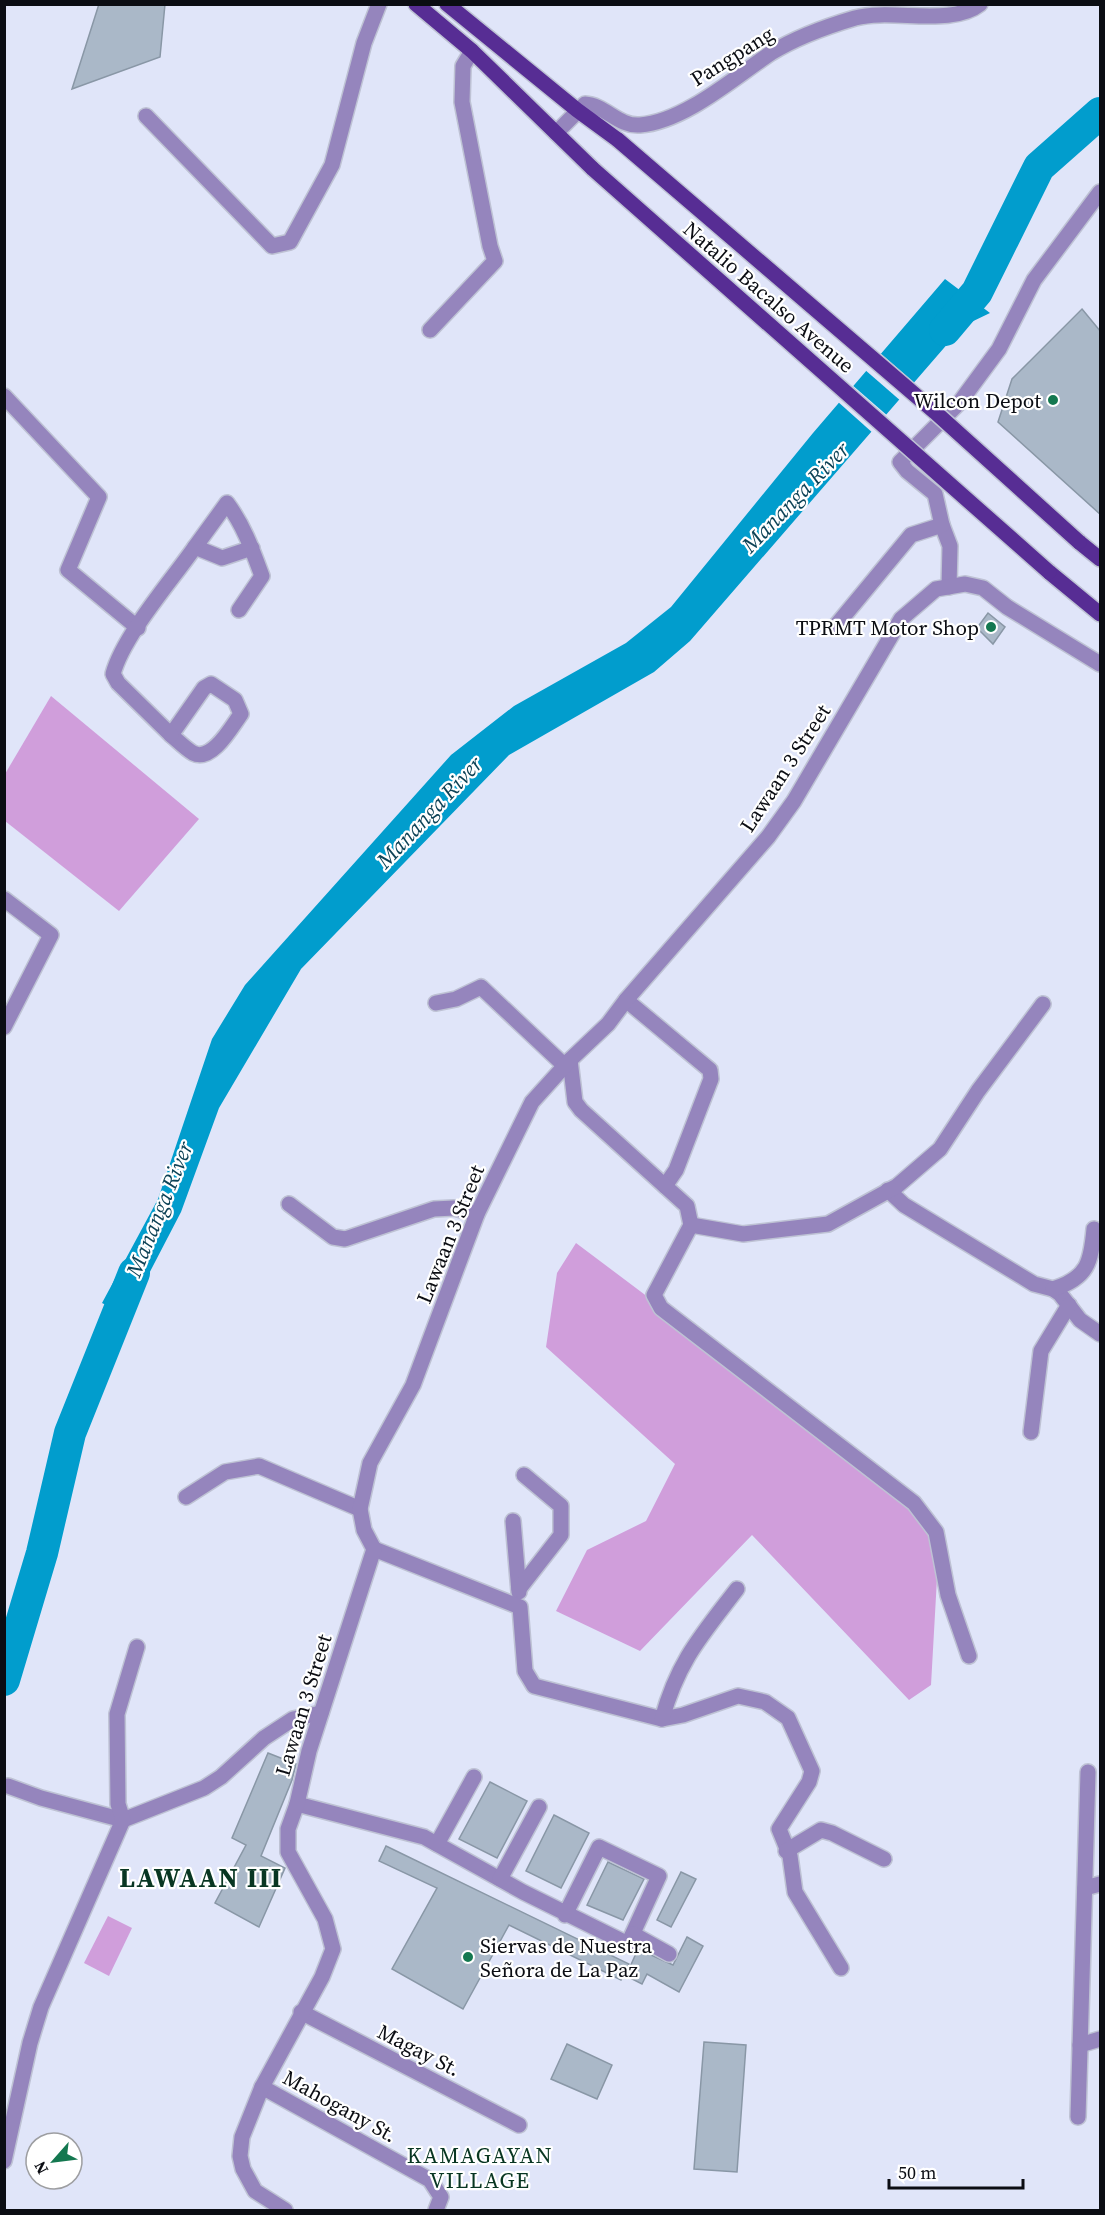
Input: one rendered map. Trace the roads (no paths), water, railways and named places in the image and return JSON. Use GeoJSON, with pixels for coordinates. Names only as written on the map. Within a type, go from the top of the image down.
{"type":"FeatureCollection","features":[{"type":"Feature","properties":{"kind":"main road","name":"Natalio Bacalso Avenue"},"geometry":{"type":"LineString","coordinates":[[416,4],[472,51],[593,169],[1049,572],[1101,614]]}},
{"type":"Feature","properties":{"kind":"main road","name":"Natalio Bacalso Avenue"},"geometry":{"type":"LineString","coordinates":[[447,4],[576,110],[618,140],[935,412],[1079,542],[1101,559]]}},
{"type":"Feature","properties":{"kind":"street"},"geometry":{"type":"LineString","coordinates":[[147,116],[272,246],[290,242],[332,165],[364,43],[379,4]]}},
{"type":"Feature","properties":{"kind":"street","name":"Pangpang"},"geometry":{"type":"LineString","coordinates":[[576,110],[589,104],[628,124],[651,123],[684,111],[773,52],[857,18],[901,14],[960,15],[980,4]]}},
{"type":"Feature","properties":{"kind":"street"},"geometry":{"type":"LineString","coordinates":[[430,330],[495,261],[490,246],[462,102],[463,66],[472,51]]}},
{"type":"Feature","properties":{"kind":"street"},"geometry":{"type":"LineString","coordinates":[[556,133],[576,110]]}},
{"type":"Feature","properties":{"kind":"street"},"geometry":{"type":"LineString","coordinates":[[949,587],[950,546],[942,525],[935,494],[907,471],[900,462],[928,437],[960,402],[999,349],[1034,280],[1101,192]]}},
{"type":"Feature","properties":{"kind":"street"},"geometry":{"type":"LineString","coordinates":[[5,398],[99,497],[68,570],[138,628]]}},
{"type":"Feature","properties":{"kind":"street"},"geometry":{"type":"LineString","coordinates":[[171,735],[208,686],[218,686],[240,706],[241,714],[212,750],[204,755],[195,754],[171,735],[118,683],[113,674],[116,663],[138,628],[227,503],[242,523],[262,576],[239,610]]}},
{"type":"Feature","properties":{"kind":"street"},"geometry":{"type":"LineString","coordinates":[[834,628],[911,535],[942,525]]}},
{"type":"Feature","properties":{"kind":"street"},"geometry":{"type":"LineString","coordinates":[[195,547],[222,558],[252,548]]}},
{"type":"Feature","properties":{"kind":"street","name":"Lawaan 3 Street"},"geometry":{"type":"LineString","coordinates":[[285,2211],[255,2191],[243,2169],[240,2156],[242,2137],[262,2087],[322,1977],[333,1949],[325,1919],[288,1852],[288,1829],[297,1804],[321,1713],[375,1549],[364,1530],[360,1509],[370,1463],[413,1385],[477,1214],[532,1102],[567,1063],[608,1024],[626,1000],[768,837],[794,801],[900,619],[936,589],[966,584],[983,588],[1007,607],[1101,664]]}},
{"type":"Feature","properties":{"kind":"street"},"geometry":{"type":"LineString","coordinates":[[4,899],[51,935],[4,1027]]}},
{"type":"Feature","properties":{"kind":"street"},"geometry":{"type":"LineString","coordinates":[[436,1003],[456,999],[481,987],[567,1063],[575,1102],[581,1110],[687,1206],[691,1225],[654,1295],[661,1308],[914,1503],[936,1532],[948,1595],[969,1656]]}},
{"type":"Feature","properties":{"kind":"street"},"geometry":{"type":"LineString","coordinates":[[626,1000],[710,1070],[711,1080],[676,1170],[665,1186]]}},
{"type":"Feature","properties":{"kind":"street"},"geometry":{"type":"LineString","coordinates":[[691,1225],[743,1234],[828,1224],[888,1191],[940,1149],[978,1091],[1043,1004]]}},
{"type":"Feature","properties":{"kind":"street"},"geometry":{"type":"LineString","coordinates":[[888,1191],[904,1205],[1034,1284],[1053,1289],[1080,1320],[1101,1334]]}},
{"type":"Feature","properties":{"kind":"street"},"geometry":{"type":"LineString","coordinates":[[289,1204],[333,1237],[345,1239],[434,1209],[454,1208],[477,1214]]}},
{"type":"Feature","properties":{"kind":"street"},"geometry":{"type":"LineString","coordinates":[[1053,1289],[1068,1284],[1083,1272],[1091,1258],[1094,1229]]}},
{"type":"Feature","properties":{"kind":"street"},"geometry":{"type":"LineString","coordinates":[[1030,1432],[1041,1351],[1069,1305]]}},
{"type":"Feature","properties":{"kind":"street"},"geometry":{"type":"LineString","coordinates":[[186,1497],[225,1472],[259,1466],[360,1509]]}},
{"type":"Feature","properties":{"kind":"street"},"geometry":{"type":"LineString","coordinates":[[519,1589],[561,1535],[561,1506],[524,1475]]}},
{"type":"Feature","properties":{"kind":"street"},"geometry":{"type":"LineString","coordinates":[[513,1521],[525,1671],[534,1686],[662,1719],[683,1715],[738,1696],[765,1702],[788,1718],[812,1771],[809,1782],[778,1829],[790,1856],[795,1892],[841,1968]]}},
{"type":"Feature","properties":{"kind":"street"},"geometry":{"type":"LineString","coordinates":[[375,1549],[520,1606]]}},
{"type":"Feature","properties":{"kind":"street"},"geometry":{"type":"LineString","coordinates":[[662,1719],[670,1688],[687,1654],[737,1589]]}},
{"type":"Feature","properties":{"kind":"street"},"geometry":{"type":"LineString","coordinates":[[4,2161],[30,2043],[41,2007],[123,1820],[118,1804],[117,1714],[137,1647]]}},
{"type":"Feature","properties":{"kind":"street"},"geometry":{"type":"LineString","coordinates":[[8,1786],[41,1798],[123,1820],[204,1788],[221,1777],[264,1738],[293,1719],[321,1713]]}},
{"type":"Feature","properties":{"kind":"street"},"geometry":{"type":"LineString","coordinates":[[1078,2117],[1088,1772]]}},
{"type":"Feature","properties":{"kind":"street"},"geometry":{"type":"LineString","coordinates":[[437,1844],[474,1777]]}},
{"type":"Feature","properties":{"kind":"street"},"geometry":{"type":"LineString","coordinates":[[297,1804],[424,1837],[565,1915],[628,1944],[659,1876],[599,1847],[565,1915]]}},
{"type":"Feature","properties":{"kind":"street"},"geometry":{"type":"LineString","coordinates":[[500,1879],[539,1808]]}},
{"type":"Feature","properties":{"kind":"street"},"geometry":{"type":"LineString","coordinates":[[786,1851],[821,1830],[832,1833],[884,1859]]}},
{"type":"Feature","properties":{"kind":"street"},"geometry":{"type":"LineString","coordinates":[[1085,1888],[1101,1884]]}},
{"type":"Feature","properties":{"kind":"street"},"geometry":{"type":"LineString","coordinates":[[633,1934],[669,1954]]}},
{"type":"Feature","properties":{"kind":"street","name":"Magay St."},"geometry":{"type":"LineString","coordinates":[[301,2012],[519,2125]]}},
{"type":"Feature","properties":{"kind":"street"},"geometry":{"type":"LineString","coordinates":[[1080,2044],[1101,2040]]}},
{"type":"Feature","properties":{"kind":"street","name":"Mahogany St."},"geometry":{"type":"LineString","coordinates":[[262,2087],[430,2180],[441,2197],[435,2211]]}},
{"type":"Feature","properties":{"kind":"water"},"geometry":{"type":"Polygon","coordinates":[[[945,279],[990,313],[963,326],[690,641],[654,672],[509,755],[301,969],[219,1108],[181,1212],[127,1316],[102,1303],[158,1199],[212,1039],[245,985],[451,755],[514,706],[626,643],[671,607],[813,433],[945,279]]]}},
{"type":"Feature","properties":{"kind":"waterway","name":"Mananga River"},"geometry":{"type":"LineString","coordinates":[[945,330],[977,292],[1039,167],[1100,113]]}},
{"type":"Feature","properties":{"kind":"waterway","name":"Mananga River"},"geometry":{"type":"LineString","coordinates":[[4,1680],[42,1553],[70,1433],[134,1273]]}},
{"type":"Feature","properties":{"kind":"place","name":"Wilcon Depot"},"geometry":{"type":"Point","coordinates":[1053,400]}},
{"type":"Feature","properties":{"kind":"place","name":"TPRMT Motor Shop"},"geometry":{"type":"Point","coordinates":[991,627]}},
{"type":"Feature","properties":{"kind":"place","name":"Siervas de Nuestra Señora de La Paz"},"geometry":{"type":"Point","coordinates":[468,1957]}},
{"type":"Feature","properties":{"kind":"district","name":"LAWAAN III"},"geometry":{"type":"Point","coordinates":[201,1877]}},
{"type":"Feature","properties":{"kind":"district","name":"KAMAGAYAN VILLAGE"},"geometry":{"type":"Point","coordinates":[480,2168]}}]}
